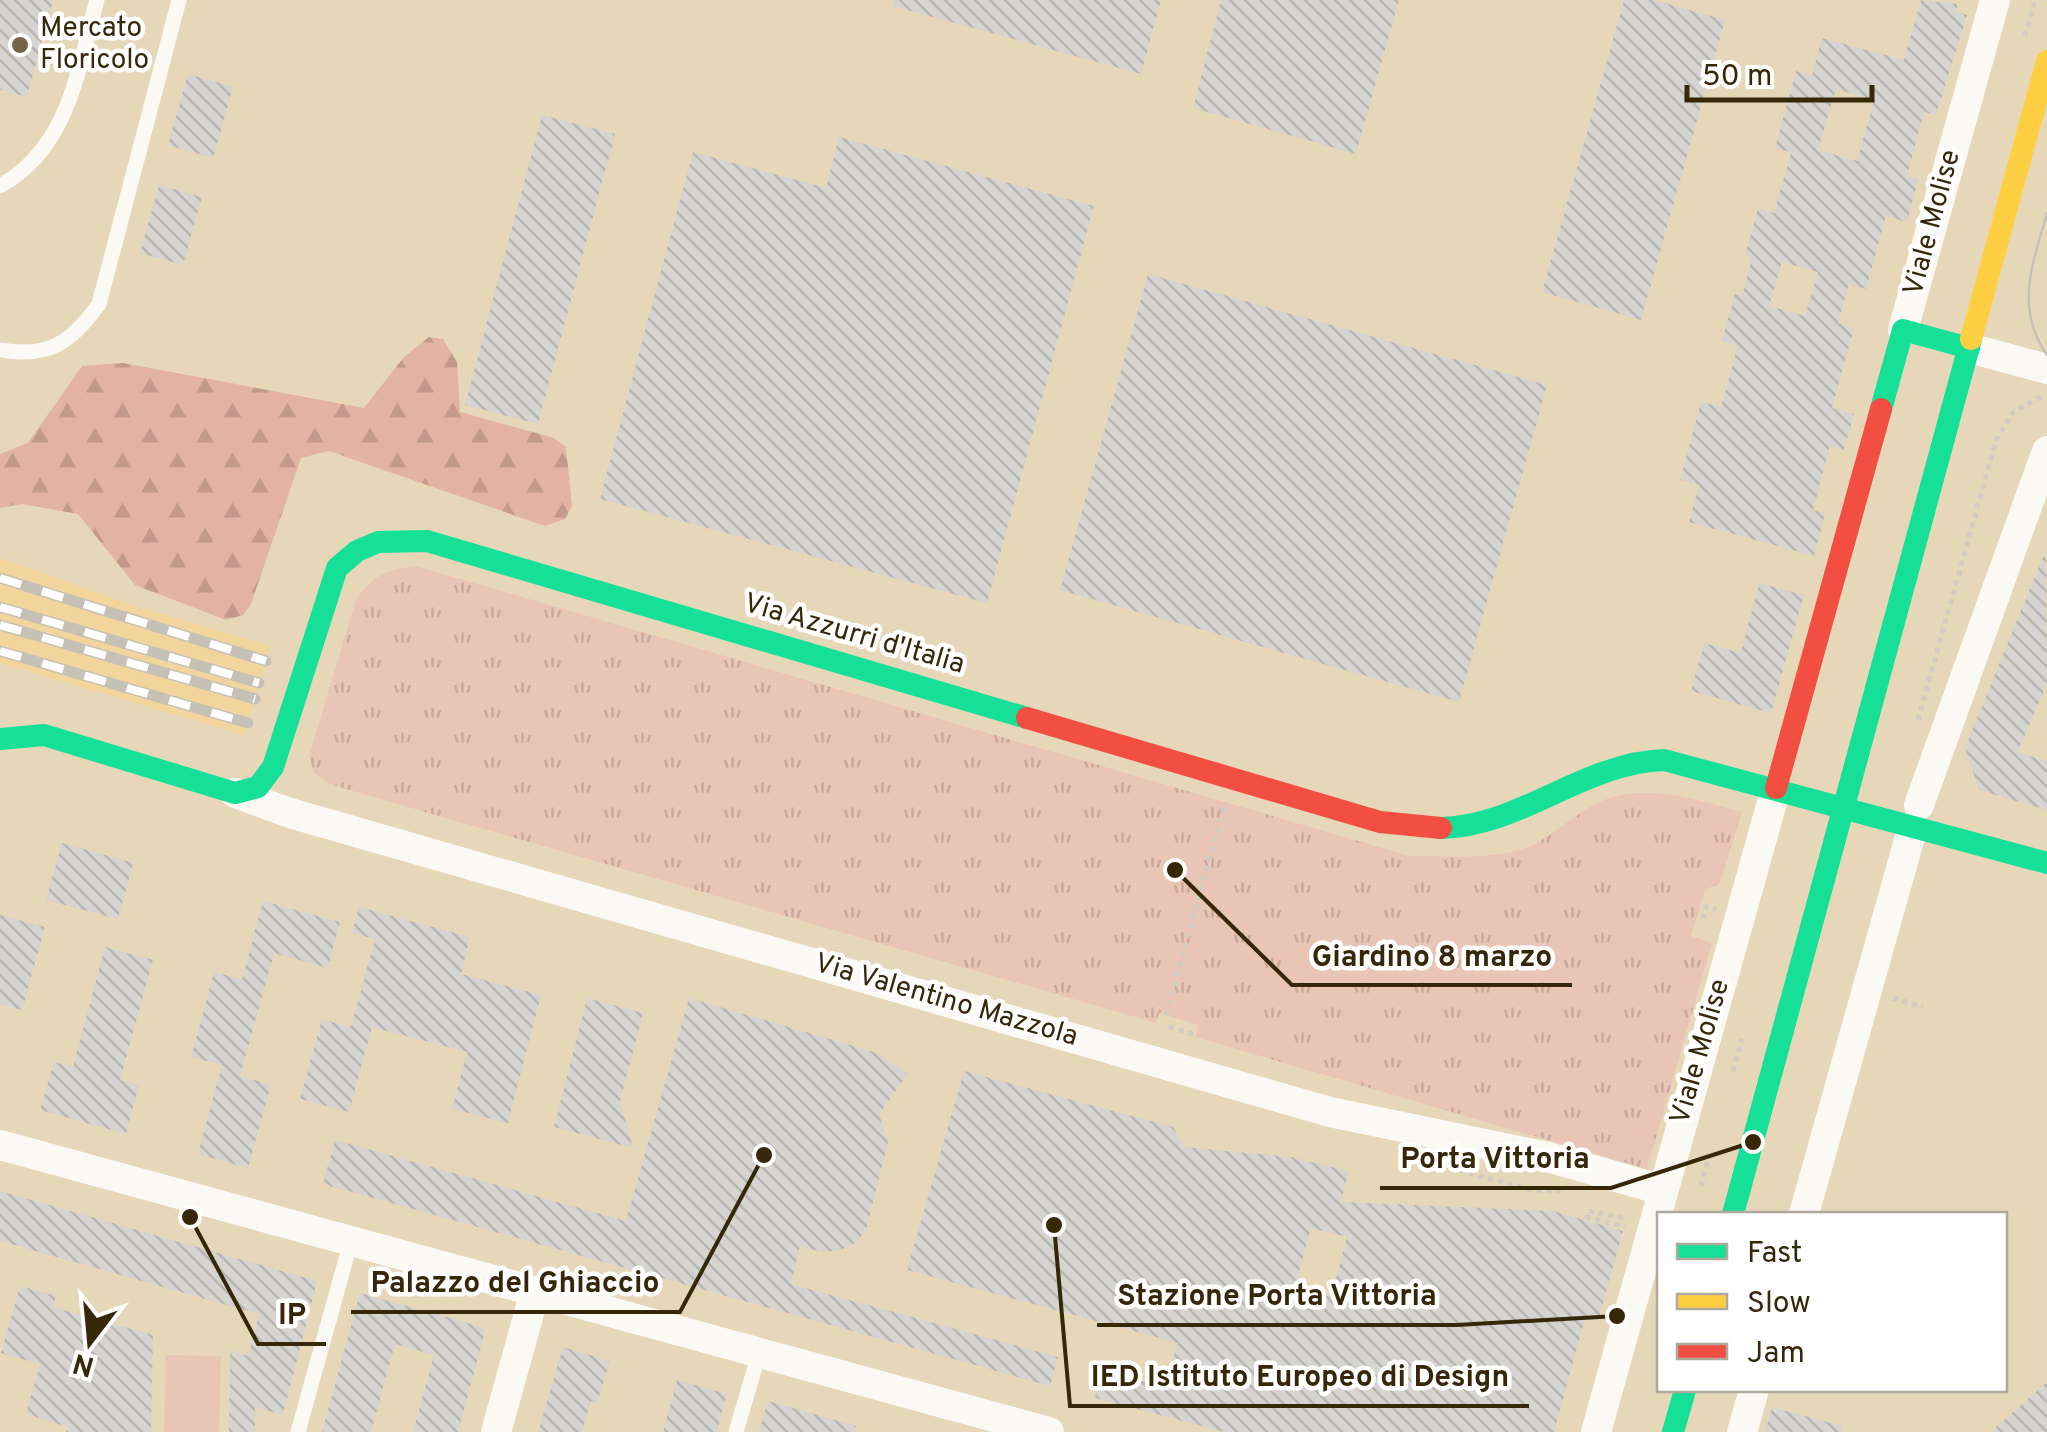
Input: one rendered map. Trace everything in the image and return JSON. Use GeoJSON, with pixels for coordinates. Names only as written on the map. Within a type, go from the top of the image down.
{"type":"FeatureCollection","features":[{"type":"Feature","properties":{"kind":"street","name":"Viale Molise"},"geometry":{"type":"LineString","coordinates":[[1596,1432],[1774,772],[1904,330],[1995,0]]}},
{"type":"Feature","properties":{"kind":"street"},"geometry":{"type":"LineString","coordinates":[[1734,1212],[2047,61]]}},
{"type":"Feature","properties":{"kind":"street","name":"Viale Molise"},"geometry":{"type":"LineString","coordinates":[[1904,330],[2047,369]]}},
{"type":"Feature","properties":{"kind":"street"},"geometry":{"type":"LineString","coordinates":[[1805,1212],[1916,816],[2047,452]]}},
{"type":"Feature","properties":{"kind":"street","name":"Via Azzurri d'Italia"},"geometry":{"type":"LineString","coordinates":[[235,794],[246,793],[265,782],[337,568],[352,552],[392,537],[427,541],[1380,822],[1451,828],[1504,816],[1589,773],[1638,760],[1774,772]]}},
{"type":"Feature","properties":{"kind":"street"},"geometry":{"type":"LineString","coordinates":[[0,739],[44,735],[184,775],[235,794]]}},
{"type":"Feature","properties":{"kind":"street"},"geometry":{"type":"LineString","coordinates":[[1659,736],[1685,740]]}},
{"type":"Feature","properties":{"kind":"street","name":"Via Azzurri d'Italia"},"geometry":{"type":"LineString","coordinates":[[184,775],[218,780],[244,776],[268,759],[281,741]]}},
{"type":"Feature","properties":{"kind":"street"},"geometry":{"type":"LineString","coordinates":[[1536,801],[1561,764]]}},
{"type":"Feature","properties":{"kind":"street"},"geometry":{"type":"LineString","coordinates":[[1774,772],[1916,816],[2047,863]]}},
{"type":"Feature","properties":{"kind":"street","name":"Via Valentino Mazzola"},"geometry":{"type":"LineString","coordinates":[[235,794],[303,818],[1330,1112],[1548,1157],[1662,1190]]}},
{"type":"Feature","properties":{"kind":"street"},"geometry":{"type":"LineString","coordinates":[[1916,816],[2047,842]]}},
{"type":"Feature","properties":{"kind":"street"},"geometry":{"type":"LineString","coordinates":[[0,1146],[759,1353],[989,1424],[1049,1432]]}},
{"type":"Feature","properties":{"kind":"street"},"geometry":{"type":"LineString","coordinates":[[496,1432],[535,1292]]}},
{"type":"Feature","properties":{"kind":"street"},"geometry":{"type":"LineString","coordinates":[[1673,1432],[1684,1392]]}},
{"type":"Feature","properties":{"kind":"street"},"geometry":{"type":"LineString","coordinates":[[1742,1432],[1753,1392]]}},
{"type":"Feature","properties":{"kind":"lane"},"geometry":{"type":"LineString","coordinates":[[0,186],[39,154],[63,122],[97,0]]}},
{"type":"Feature","properties":{"kind":"lane"},"geometry":{"type":"LineString","coordinates":[[0,350],[24,354],[54,348],[78,333],[99,304],[180,0]]}},
{"type":"Feature","properties":{"kind":"lane"},"geometry":{"type":"LineString","coordinates":[[298,1432],[351,1241]]}},
{"type":"Feature","properties":{"kind":"lane"},"geometry":{"type":"LineString","coordinates":[[736,1432],[759,1353]]}},
{"type":"Feature","properties":{"kind":"path"},"geometry":{"type":"LineString","coordinates":[[2024,38],[2035,0]]}},
{"type":"Feature","properties":{"kind":"path"},"geometry":{"type":"LineString","coordinates":[[1914,737],[1996,440],[2012,412],[2047,393]]}},
{"type":"Feature","properties":{"kind":"path"},"geometry":{"type":"LineString","coordinates":[[1166,1015],[1226,800]]}},
{"type":"Feature","properties":{"kind":"path"},"geometry":{"type":"LineString","coordinates":[[1703,918],[1706,907],[1716,910]]}},
{"type":"Feature","properties":{"kind":"path"},"geometry":{"type":"LineString","coordinates":[[1898,1000],[1924,1007]]}},
{"type":"Feature","properties":{"kind":"path"},"geometry":{"type":"LineString","coordinates":[[1169,1027],[1196,1035]]}},
{"type":"Feature","properties":{"kind":"path"},"geometry":{"type":"LineString","coordinates":[[1733,1071],[1742,1039]]}},
{"type":"Feature","properties":{"kind":"path"},"geometry":{"type":"LineString","coordinates":[[1701,1186],[1710,1154]]}},
{"type":"Feature","properties":{"kind":"path"},"geometry":{"type":"LineString","coordinates":[[1623,1218],[1597,1210],[1588,1211],[1587,1217],[1622,1227],[1634,1225]]}},
{"type":"Feature","properties":{"kind":"shaded area"},"geometry":{"type":"Polygon","coordinates":[[[0,558],[131,605],[270,646],[244,735],[0,663],[0,558]]]}},
{"type":"Feature","properties":{"kind":"green space"},"geometry":{"type":"Polygon","coordinates":[[[429,337],[443,339],[457,362],[460,412],[554,438],[566,447],[572,506],[565,519],[545,526],[329,451],[301,458],[251,604],[243,615],[226,620],[135,585],[78,514],[22,504],[0,508],[0,454],[28,443],[82,366],[123,363],[364,408],[404,357],[429,337]]]}},
{"type":"Feature","properties":{"kind":"green space"},"geometry":{"type":"Polygon","coordinates":[[[416,566],[1410,856],[1473,856],[1519,850],[1592,806],[1629,794],[1678,796],[1742,812],[1720,884],[1705,889],[1691,936],[1712,943],[1647,1169],[1195,1037],[1198,1025],[1159,1013],[1156,1023],[332,785],[314,773],[309,756],[356,600],[381,575],[416,566]]]}},
{"type":"Feature","properties":{"kind":"green space"},"geometry":{"type":"Polygon","coordinates":[[[166,1355],[221,1356],[219,1432],[164,1432],[166,1355]]]}},
{"type":"Feature","properties":{"kind":"building","name":"Mercato Floricolo"},"geometry":{"type":"Polygon","coordinates":[[[0,0],[53,0],[27,97],[0,90],[0,0]]]}},
{"type":"Feature","properties":{"kind":"building"},"geometry":{"type":"Polygon","coordinates":[[[893,0],[1161,0],[1141,74],[893,6],[893,0]]]}},
{"type":"Feature","properties":{"kind":"building"},"geometry":{"type":"Polygon","coordinates":[[[1221,0],[1399,0],[1356,154],[1193,108],[1221,0]]]}},
{"type":"Feature","properties":{"kind":"building"},"geometry":{"type":"Polygon","coordinates":[[[1624,0],[1654,0],[1725,20],[1641,320],[1542,292],[1624,0]]]}},
{"type":"Feature","properties":{"kind":"building"},"geometry":{"type":"Polygon","coordinates":[[[1921,0],[1958,4],[1956,12],[1967,15],[1936,115],[1924,112],[1907,176],[1918,179],[1907,222],[1886,216],[1866,289],[1849,284],[1838,323],[1854,328],[1832,408],[1854,414],[1844,450],[1830,446],[1813,510],[1825,514],[1814,556],[1689,522],[1699,485],[1680,480],[1701,402],[1721,407],[1738,346],[1722,341],[1735,294],[1742,296],[1752,257],[1745,255],[1758,209],[1774,213],[1791,152],[1775,148],[1796,71],[1812,75],[1822,38],[1904,60],[1921,0]],[[1836,89],[1818,150],[1857,161],[1874,100],[1836,89]],[[1782,262],[1769,306],[1805,316],[1818,272],[1782,262]]]}},
{"type":"Feature","properties":{"kind":"building"},"geometry":{"type":"Polygon","coordinates":[[[188,74],[233,87],[213,158],[168,145],[188,74]]]}},
{"type":"Feature","properties":{"kind":"building"},"geometry":{"type":"Polygon","coordinates":[[[542,115],[615,134],[538,424],[465,405],[542,115]]]}},
{"type":"Feature","properties":{"kind":"building"},"geometry":{"type":"Polygon","coordinates":[[[839,137],[1094,206],[987,603],[600,499],[693,152],[826,188],[839,137]]]}},
{"type":"Feature","properties":{"kind":"building"},"geometry":{"type":"Polygon","coordinates":[[[159,185],[202,197],[183,265],[140,253],[159,185]]]}},
{"type":"Feature","properties":{"kind":"building"},"geometry":{"type":"Polygon","coordinates":[[[1148,274],[1547,385],[1459,702],[1060,590],[1148,274]]]}},
{"type":"Feature","properties":{"kind":"building"},"geometry":{"type":"Polygon","coordinates":[[[2046,549],[2047,684],[2017,753],[2047,761],[2047,810],[1979,790],[1965,748],[2046,549]]]}},
{"type":"Feature","properties":{"kind":"building"},"geometry":{"type":"Polygon","coordinates":[[[1759,583],[1804,595],[1771,713],[1691,691],[1704,643],[1741,653],[1759,583]]]}},
{"type":"Feature","properties":{"kind":"building"},"geometry":{"type":"Polygon","coordinates":[[[62,843],[133,863],[118,919],[46,900],[62,843]]]}},
{"type":"Feature","properties":{"kind":"building"},"geometry":{"type":"Polygon","coordinates":[[[263,901],[340,922],[328,968],[274,953],[240,1076],[271,1085],[248,1168],[198,1154],[222,1065],[191,1057],[214,972],[242,979],[263,901]]]}},
{"type":"Feature","properties":{"kind":"building"},"geometry":{"type":"Polygon","coordinates":[[[359,907],[470,937],[461,974],[541,995],[508,1123],[452,1109],[467,1052],[372,1027],[349,1112],[300,1099],[322,1019],[351,1027],[375,939],[352,933],[359,907]]]}},
{"type":"Feature","properties":{"kind":"building"},"geometry":{"type":"Polygon","coordinates":[[[0,915],[45,927],[22,1010],[0,1004],[0,915]]]}},
{"type":"Feature","properties":{"kind":"building"},"geometry":{"type":"Polygon","coordinates":[[[105,947],[153,960],[120,1080],[139,1085],[126,1134],[40,1110],[54,1062],[73,1067],[105,947]]]}},
{"type":"Feature","properties":{"kind":"building"},"geometry":{"type":"Polygon","coordinates":[[[587,998],[643,1013],[620,1102],[633,1148],[554,1127],[587,998]]]}},
{"type":"Feature","properties":{"kind":"building"},"geometry":{"type":"Polygon","coordinates":[[[689,998],[874,1052],[908,1074],[879,1114],[888,1143],[866,1230],[856,1243],[840,1250],[822,1252],[800,1246],[791,1284],[1058,1357],[1050,1386],[323,1184],[335,1140],[626,1221],[689,998]]]}},
{"type":"Feature","properties":{"kind":"building"},"geometry":{"type":"Polygon","coordinates":[[[964,1071],[1173,1127],[1184,1147],[1290,1157],[1349,1171],[1341,1202],[1553,1211],[1623,1231],[1598,1321],[1585,1318],[1554,1432],[1224,1432],[1095,1398],[1102,1370],[1163,1387],[1178,1343],[907,1270],[964,1071]],[[1311,1228],[1295,1287],[1331,1297],[1347,1237],[1311,1228]]]}},
{"type":"Feature","properties":{"kind":"building"},"geometry":{"type":"Polygon","coordinates":[[[0,1191],[317,1281],[283,1415],[255,1407],[255,1432],[229,1432],[230,1350],[248,1356],[259,1314],[0,1241],[0,1191]]]}},
{"type":"Feature","properties":{"kind":"building"},"geometry":{"type":"Polygon","coordinates":[[[20,1286],[56,1296],[53,1307],[153,1335],[151,1432],[66,1432],[68,1427],[26,1414],[40,1364],[1,1353],[20,1286]]]}},
{"type":"Feature","properties":{"kind":"building"},"geometry":{"type":"Polygon","coordinates":[[[360,1293],[486,1328],[458,1432],[413,1432],[434,1355],[395,1344],[371,1432],[322,1432],[360,1293]]]}},
{"type":"Feature","properties":{"kind":"building"},"geometry":{"type":"Polygon","coordinates":[[[563,1347],[610,1361],[597,1403],[591,1401],[582,1432],[538,1432],[563,1347]]]}},
{"type":"Feature","properties":{"kind":"building"},"geometry":{"type":"Polygon","coordinates":[[[677,1380],[727,1394],[717,1432],[663,1432],[677,1380]]]}},
{"type":"Feature","properties":{"kind":"building"},"geometry":{"type":"Polygon","coordinates":[[[2047,1382],[2047,1432],[1991,1432],[2047,1382]]]}},
{"type":"Feature","properties":{"kind":"building"},"geometry":{"type":"Polygon","coordinates":[[[768,1401],[856,1426],[855,1432],[759,1432],[768,1401]]]}},
{"type":"Feature","properties":{"kind":"building"},"geometry":{"type":"Polygon","coordinates":[[[1772,1407],[1842,1426],[1841,1432],[1765,1432],[1772,1407]]]}},
{"type":"Feature","properties":{"kind":"tram line"},"geometry":{"type":"LineString","coordinates":[[2047,213],[2029,285],[2031,320],[2047,355]]}},
{"type":"Feature","properties":{"kind":"railway"},"geometry":{"type":"LineString","coordinates":[[0,578],[266,661]]}},
{"type":"Feature","properties":{"kind":"railway"},"geometry":{"type":"LineString","coordinates":[[0,607],[259,683]]}},
{"type":"Feature","properties":{"kind":"railway"},"geometry":{"type":"LineString","coordinates":[[0,625],[255,699]]}},
{"type":"Feature","properties":{"kind":"railway"},"geometry":{"type":"LineString","coordinates":[[0,651],[248,723]]}},
{"type":"Feature","properties":{"kind":"traffic: fast"},"geometry":{"type":"LineString","coordinates":[[1881,409],[1903,330],[1969,348]]}},
{"type":"Feature","properties":{"kind":"traffic: fast"},"geometry":{"type":"LineString","coordinates":[[1734,1212],[1971,339]]}},
{"type":"Feature","properties":{"kind":"traffic: fast"},"geometry":{"type":"LineString","coordinates":[[0,739],[44,735],[235,793],[258,787],[273,767],[337,568],[357,551],[378,542],[427,541],[1027,718]]}},
{"type":"Feature","properties":{"kind":"traffic: fast"},"geometry":{"type":"LineString","coordinates":[[1441,828],[1498,817],[1606,772],[1664,760],[2047,863]]}},
{"type":"Feature","properties":{"kind":"traffic: fast"},"geometry":{"type":"LineString","coordinates":[[1673,1432],[1684,1392]]}},
{"type":"Feature","properties":{"kind":"traffic: slow"},"geometry":{"type":"LineString","coordinates":[[1971,339],[2047,61]]}},
{"type":"Feature","properties":{"kind":"traffic: jam"},"geometry":{"type":"LineString","coordinates":[[1776,788],[1881,409]]}},
{"type":"Feature","properties":{"kind":"traffic: jam"},"geometry":{"type":"LineString","coordinates":[[1027,718],[1380,822],[1441,828]]}},
{"type":"Feature","properties":{"kind":"place","name":"Mercato Floricolo"},"geometry":{"type":"Point","coordinates":[20,45]}},
{"type":"Feature","properties":{"kind":"place","name":"Giardino 8 marzo"},"geometry":{"type":"Point","coordinates":[1175,870]}},
{"type":"Feature","properties":{"kind":"place","name":"Porta Vittoria"},"geometry":{"type":"Point","coordinates":[1753,1142]}},
{"type":"Feature","properties":{"kind":"place","name":"Palazzo del Ghiaccio"},"geometry":{"type":"Point","coordinates":[764,1155]}},
{"type":"Feature","properties":{"kind":"place","name":"IP"},"geometry":{"type":"Point","coordinates":[190,1217]}},
{"type":"Feature","properties":{"kind":"place","name":"IED Istituto Europeo di Design"},"geometry":{"type":"Point","coordinates":[1054,1225]}},
{"type":"Feature","properties":{"kind":"place","name":"Stazione Porta Vittoria"},"geometry":{"type":"Point","coordinates":[1617,1316]}}]}
